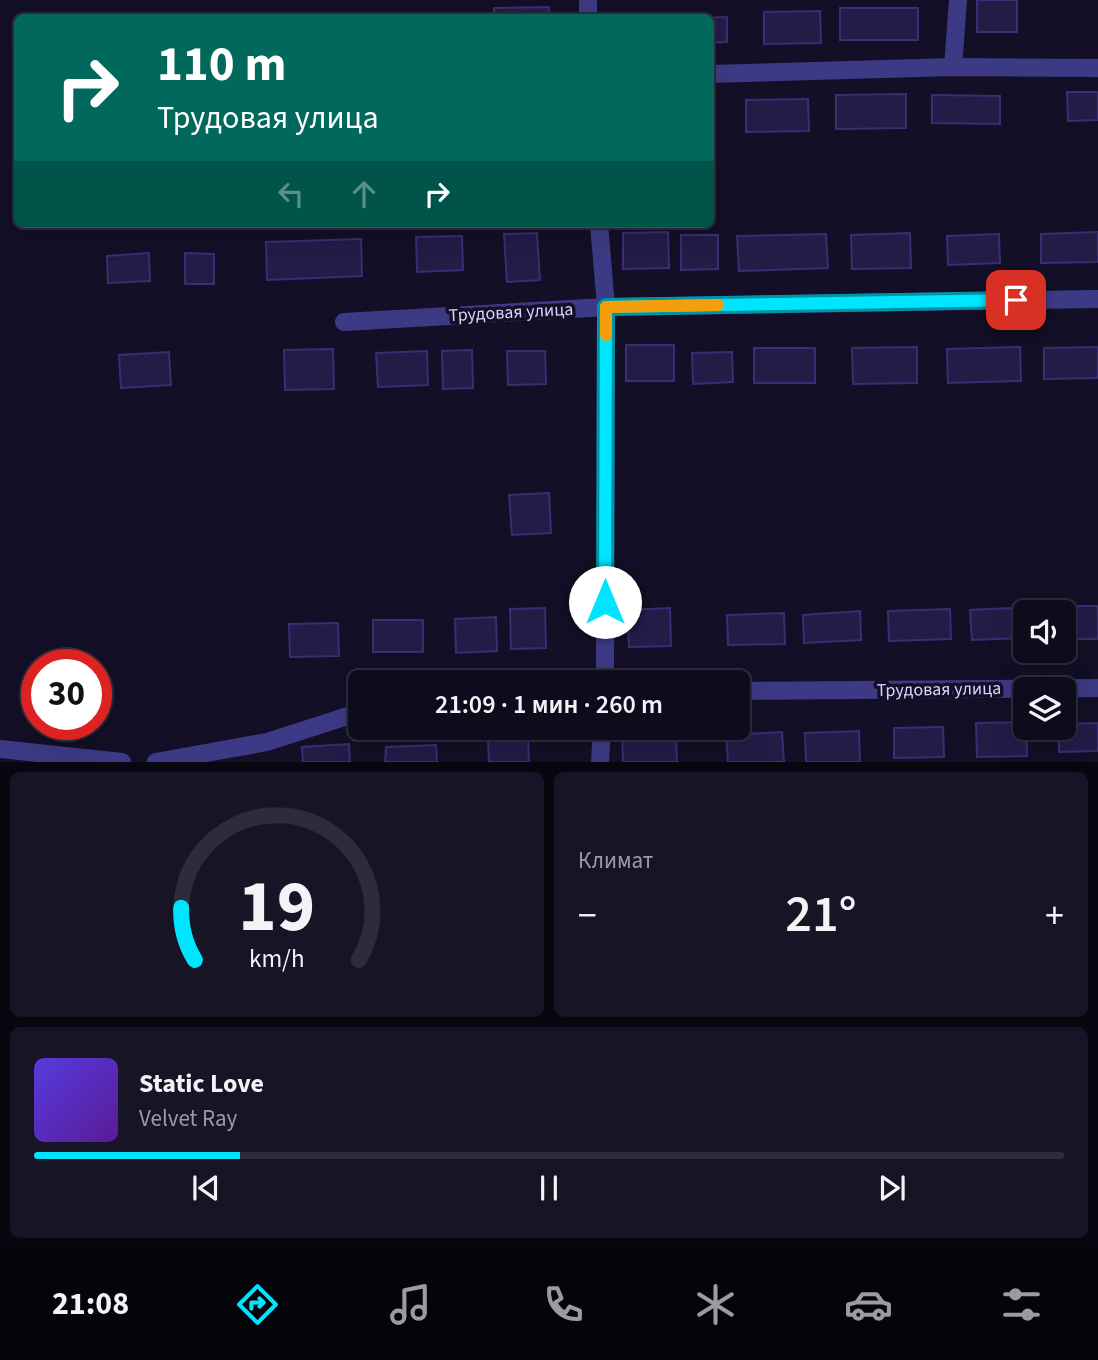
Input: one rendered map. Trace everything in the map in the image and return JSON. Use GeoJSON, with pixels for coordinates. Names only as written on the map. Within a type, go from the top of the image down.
{"type":"FeatureCollection","features":[{"type":"Feature","properties":{"kind":"street"},"geometry":{"type":"LineString","coordinates":[[953,67],[958,0]]}},
{"type":"Feature","properties":{"kind":"street"},"geometry":{"type":"LineString","coordinates":[[714,74],[953,67],[1098,68]]}},
{"type":"Feature","properties":{"kind":"street"},"geometry":{"type":"LineString","coordinates":[[599,228],[606,307],[605,670]]}},
{"type":"Feature","properties":{"kind":"street","name":"Трудовая улица"},"geometry":{"type":"LineString","coordinates":[[344,322],[606,307],[1098,299]]}},
{"type":"Feature","properties":{"kind":"street","name":"Трудовая улица"},"geometry":{"type":"LineString","coordinates":[[750,691],[1098,688]]}},
{"type":"Feature","properties":{"kind":"street"},"geometry":{"type":"LineString","coordinates":[[156,761],[267,742],[348,716]]}},
{"type":"Feature","properties":{"kind":"street"},"geometry":{"type":"LineString","coordinates":[[600,761],[601,740]]}},
{"type":"Feature","properties":{"kind":"street"},"geometry":{"type":"LineString","coordinates":[[0,749],[122,761]]}},
{"type":"Feature","properties":{"kind":"building"},"geometry":{"type":"Polygon","coordinates":[[[977,0],[1017,0],[1017,32],[977,32],[977,0]]]}},
{"type":"Feature","properties":{"kind":"building"},"geometry":{"type":"Polygon","coordinates":[[[549,7],[550,14],[494,14],[494,8],[549,7]]]}},
{"type":"Feature","properties":{"kind":"building"},"geometry":{"type":"Polygon","coordinates":[[[840,8],[918,8],[918,40],[840,40],[840,8]]]}},
{"type":"Feature","properties":{"kind":"building"},"geometry":{"type":"Polygon","coordinates":[[[820,11],[821,43],[764,44],[764,12],[820,11]]]}},
{"type":"Feature","properties":{"kind":"building"},"geometry":{"type":"Polygon","coordinates":[[[423,13],[473,13],[473,14],[423,13]]]}},
{"type":"Feature","properties":{"kind":"building"},"geometry":{"type":"Polygon","coordinates":[[[714,17],[727,17],[727,42],[714,43],[714,17]]]}},
{"type":"Feature","properties":{"kind":"building"},"geometry":{"type":"Polygon","coordinates":[[[1067,92],[1098,92],[1098,120],[1068,121],[1067,92]]]}},
{"type":"Feature","properties":{"kind":"building"},"geometry":{"type":"Polygon","coordinates":[[[906,94],[906,128],[836,129],[836,95],[906,94]]]}},
{"type":"Feature","properties":{"kind":"building"},"geometry":{"type":"Polygon","coordinates":[[[932,95],[1000,96],[1000,124],[932,123],[932,95]]]}},
{"type":"Feature","properties":{"kind":"building"},"geometry":{"type":"Polygon","coordinates":[[[808,99],[809,131],[746,132],[746,100],[808,99]]]}},
{"type":"Feature","properties":{"kind":"building"},"geometry":{"type":"Polygon","coordinates":[[[668,232],[669,268],[623,269],[623,233],[668,232]]]}},
{"type":"Feature","properties":{"kind":"building"},"geometry":{"type":"Polygon","coordinates":[[[1098,232],[1098,262],[1041,263],[1041,234],[1098,232]]]}},
{"type":"Feature","properties":{"kind":"building"},"geometry":{"type":"Polygon","coordinates":[[[537,233],[540,280],[507,282],[504,234],[537,233]]]}},
{"type":"Feature","properties":{"kind":"building"},"geometry":{"type":"Polygon","coordinates":[[[910,233],[911,268],[852,269],[851,235],[910,233]]]}},
{"type":"Feature","properties":{"kind":"building"},"geometry":{"type":"Polygon","coordinates":[[[826,234],[828,268],[739,271],[737,236],[826,234]]]}},
{"type":"Feature","properties":{"kind":"building"},"geometry":{"type":"Polygon","coordinates":[[[999,234],[1000,263],[948,265],[947,236],[999,234]]]}},
{"type":"Feature","properties":{"kind":"building"},"geometry":{"type":"Polygon","coordinates":[[[681,235],[718,235],[718,269],[681,270],[681,235]]]}},
{"type":"Feature","properties":{"kind":"building"},"geometry":{"type":"Polygon","coordinates":[[[462,236],[463,270],[417,272],[416,237],[462,236]]]}},
{"type":"Feature","properties":{"kind":"building"},"geometry":{"type":"Polygon","coordinates":[[[361,239],[362,276],[267,280],[266,242],[361,239]]]}},
{"type":"Feature","properties":{"kind":"building"},"geometry":{"type":"Polygon","coordinates":[[[149,253],[150,281],[108,283],[107,256],[149,253]]]}},
{"type":"Feature","properties":{"kind":"building"},"geometry":{"type":"Polygon","coordinates":[[[185,253],[214,254],[214,284],[185,284],[185,253]]]}},
{"type":"Feature","properties":{"kind":"building"},"geometry":{"type":"Polygon","coordinates":[[[626,345],[674,345],[674,381],[626,381],[626,345]]]}},
{"type":"Feature","properties":{"kind":"building"},"geometry":{"type":"Polygon","coordinates":[[[917,347],[917,383],[853,384],[852,348],[917,347]]]}},
{"type":"Feature","properties":{"kind":"building"},"geometry":{"type":"Polygon","coordinates":[[[1020,347],[1021,381],[948,383],[947,349],[1020,347]]]}},
{"type":"Feature","properties":{"kind":"building"},"geometry":{"type":"Polygon","coordinates":[[[1098,347],[1098,378],[1044,379],[1044,348],[1098,347]]]}},
{"type":"Feature","properties":{"kind":"building"},"geometry":{"type":"Polygon","coordinates":[[[754,348],[815,348],[815,383],[754,383],[754,348]]]}},
{"type":"Feature","properties":{"kind":"building"},"geometry":{"type":"Polygon","coordinates":[[[333,349],[334,389],[285,390],[284,350],[333,349]]]}},
{"type":"Feature","properties":{"kind":"building"},"geometry":{"type":"Polygon","coordinates":[[[472,350],[473,388],[443,389],[442,351],[472,350]]]}},
{"type":"Feature","properties":{"kind":"building"},"geometry":{"type":"Polygon","coordinates":[[[427,351],[428,385],[378,387],[376,353],[427,351]]]}},
{"type":"Feature","properties":{"kind":"building"},"geometry":{"type":"Polygon","coordinates":[[[507,351],[545,351],[546,384],[508,385],[507,351]]]}},
{"type":"Feature","properties":{"kind":"building"},"geometry":{"type":"Polygon","coordinates":[[[169,352],[171,385],[121,388],[119,355],[169,352]]]}},
{"type":"Feature","properties":{"kind":"building"},"geometry":{"type":"Polygon","coordinates":[[[732,352],[733,382],[693,384],[692,353],[732,352]]]}},
{"type":"Feature","properties":{"kind":"building"},"geometry":{"type":"Polygon","coordinates":[[[549,493],[551,533],[512,535],[509,495],[549,493]]]}},
{"type":"Feature","properties":{"kind":"building"},"geometry":{"type":"Polygon","coordinates":[[[1076,606],[1098,606],[1098,639],[1076,639],[1076,606]]]}},
{"type":"Feature","properties":{"kind":"building"},"geometry":{"type":"Polygon","coordinates":[[[545,608],[546,648],[511,649],[510,609],[545,608]]]}},
{"type":"Feature","properties":{"kind":"building"},"geometry":{"type":"Polygon","coordinates":[[[670,608],[671,646],[629,647],[627,610],[670,608]]]}},
{"type":"Feature","properties":{"kind":"building"},"geometry":{"type":"Polygon","coordinates":[[[1013,608],[1013,638],[972,640],[970,610],[1013,608]]]}},
{"type":"Feature","properties":{"kind":"building"},"geometry":{"type":"Polygon","coordinates":[[[950,609],[951,639],[889,641],[888,611],[950,609]]]}},
{"type":"Feature","properties":{"kind":"building"},"geometry":{"type":"Polygon","coordinates":[[[860,611],[861,640],[804,643],[803,615],[860,611]]]}},
{"type":"Feature","properties":{"kind":"building"},"geometry":{"type":"Polygon","coordinates":[[[784,613],[785,644],[728,645],[727,615],[784,613]]]}},
{"type":"Feature","properties":{"kind":"building"},"geometry":{"type":"Polygon","coordinates":[[[496,617],[497,651],[456,653],[455,619],[496,617]]]}},
{"type":"Feature","properties":{"kind":"building"},"geometry":{"type":"Polygon","coordinates":[[[373,620],[423,620],[423,652],[373,652],[373,620]]]}},
{"type":"Feature","properties":{"kind":"building"},"geometry":{"type":"Polygon","coordinates":[[[338,623],[339,656],[290,657],[289,624],[338,623]]]}},
{"type":"Feature","properties":{"kind":"building"},"geometry":{"type":"Polygon","coordinates":[[[1013,722],[1013,740],[1027,740],[1027,756],[977,757],[976,723],[1013,722]]]}},
{"type":"Feature","properties":{"kind":"building"},"geometry":{"type":"Polygon","coordinates":[[[1098,723],[1098,751],[1059,752],[1059,740],[1076,740],[1076,724],[1098,723]]]}},
{"type":"Feature","properties":{"kind":"building"},"geometry":{"type":"Polygon","coordinates":[[[943,727],[944,757],[894,758],[894,728],[943,727]]]}},
{"type":"Feature","properties":{"kind":"building"},"geometry":{"type":"Polygon","coordinates":[[[859,731],[860,762],[806,762],[805,733],[859,731]]]}},
{"type":"Feature","properties":{"kind":"building"},"geometry":{"type":"Polygon","coordinates":[[[782,732],[784,762],[728,762],[726,740],[750,740],[750,734],[782,732]]]}},
{"type":"Feature","properties":{"kind":"building"},"geometry":{"type":"Polygon","coordinates":[[[528,740],[529,762],[489,762],[488,741],[528,740]]]}},
{"type":"Feature","properties":{"kind":"building"},"geometry":{"type":"Polygon","coordinates":[[[622,740],[676,740],[677,762],[623,762],[622,740]]]}},
{"type":"Feature","properties":{"kind":"building"},"geometry":{"type":"Polygon","coordinates":[[[349,744],[350,762],[303,762],[302,747],[349,744]]]}},
{"type":"Feature","properties":{"kind":"building"},"geometry":{"type":"Polygon","coordinates":[[[436,745],[437,762],[385,762],[386,747],[436,745]]]}},
{"type":"Feature","properties":{"kind":"slow traffic"},"geometry":{"type":"LineString","coordinates":[[606,335],[606,307],[718,305]]}},
{"type":"Feature","properties":{"kind":"route"},"geometry":{"type":"LineString","coordinates":[[605,602],[606,307],[1016,300]]}}]}
